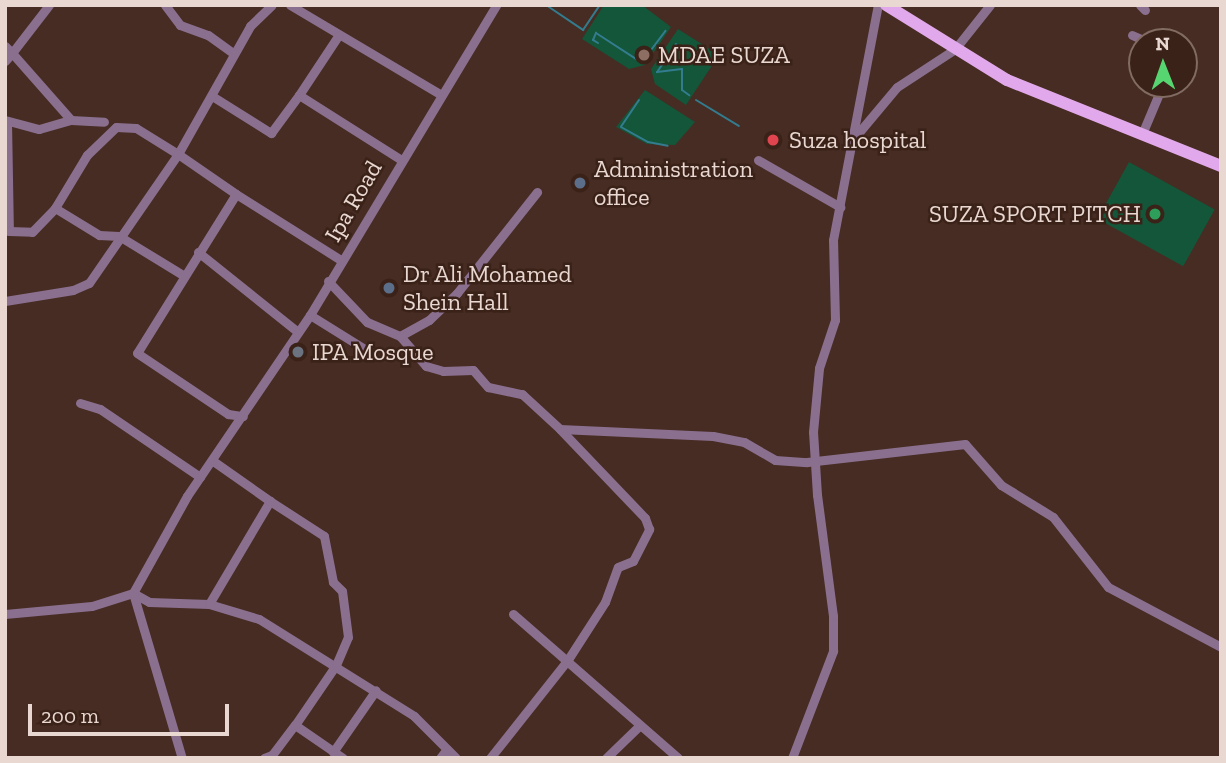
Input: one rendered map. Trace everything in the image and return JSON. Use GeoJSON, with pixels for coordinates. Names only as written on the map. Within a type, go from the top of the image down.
{"type":"FeatureCollection","features":[{"type":"Feature","properties":{"kind":"main road"},"geometry":{"type":"LineString","coordinates":[[886,5],[1007,80],[1221,166]]}},
{"type":"Feature","properties":{"kind":"street"},"geometry":{"type":"LineString","coordinates":[[5,61],[9,49],[49,5]]}},
{"type":"Feature","properties":{"kind":"street"},"geometry":{"type":"LineString","coordinates":[[165,5],[180,25],[208,35],[233,53]]}},
{"type":"Feature","properties":{"kind":"street"},"geometry":{"type":"LineString","coordinates":[[5,301],[73,290],[89,283],[178,154],[253,21],[272,5]]}},
{"type":"Feature","properties":{"kind":"street"},"geometry":{"type":"LineString","coordinates":[[290,5],[338,36],[440,94]]}},
{"type":"Feature","properties":{"kind":"street","name":"Ipa Road"},"geometry":{"type":"LineString","coordinates":[[133,593],[200,477],[310,315],[400,159],[496,5]]}},
{"type":"Feature","properties":{"kind":"street"},"geometry":{"type":"LineString","coordinates":[[792,758],[833,651],[833,616],[814,462],[819,368],[835,320],[833,240],[878,5]]}},
{"type":"Feature","properties":{"kind":"street"},"geometry":{"type":"LineString","coordinates":[[854,139],[897,87],[956,49],[990,5]]}},
{"type":"Feature","properties":{"kind":"street"},"geometry":{"type":"LineString","coordinates":[[212,96],[271,132],[299,96],[338,36]]}},
{"type":"Feature","properties":{"kind":"street"},"geometry":{"type":"LineString","coordinates":[[9,49],[71,120]]}},
{"type":"Feature","properties":{"kind":"street"},"geometry":{"type":"LineString","coordinates":[[299,96],[400,159]]}},
{"type":"Feature","properties":{"kind":"street"},"geometry":{"type":"LineString","coordinates":[[1142,134],[1157,98]]}},
{"type":"Feature","properties":{"kind":"street"},"geometry":{"type":"LineString","coordinates":[[104,121],[71,120],[39,129],[6,120],[7,231],[32,232],[55,208],[87,155],[116,127],[136,128],[341,260]]}},
{"type":"Feature","properties":{"kind":"street"},"geometry":{"type":"LineString","coordinates":[[758,160],[840,207]]}},
{"type":"Feature","properties":{"kind":"street"},"geometry":{"type":"LineString","coordinates":[[400,336],[429,320],[501,243],[537,192]]}},
{"type":"Feature","properties":{"kind":"street"},"geometry":{"type":"LineString","coordinates":[[236,194],[183,275],[137,353],[228,414],[243,416]]}},
{"type":"Feature","properties":{"kind":"street"},"geometry":{"type":"LineString","coordinates":[[55,208],[99,235],[119,236],[183,275]]}},
{"type":"Feature","properties":{"kind":"street"},"geometry":{"type":"LineString","coordinates":[[198,252],[298,332]]}},
{"type":"Feature","properties":{"kind":"street"},"geometry":{"type":"LineString","coordinates":[[328,281],[367,322],[400,336],[426,366],[443,371],[473,370],[488,387],[522,394],[561,429],[645,518],[649,529],[633,561],[618,567],[605,603],[568,662],[490,758]]}},
{"type":"Feature","properties":{"kind":"street"},"geometry":{"type":"LineString","coordinates":[[310,315],[363,348]]}},
{"type":"Feature","properties":{"kind":"street"},"geometry":{"type":"LineString","coordinates":[[80,403],[100,409],[200,477]]}},
{"type":"Feature","properties":{"kind":"street"},"geometry":{"type":"LineString","coordinates":[[561,429],[713,436],[744,442],[775,460],[814,462],[965,444],[1001,485],[1053,517],[1108,587],[1221,647]]}},
{"type":"Feature","properties":{"kind":"street"},"geometry":{"type":"LineString","coordinates":[[213,461],[324,536],[334,582],[342,591],[348,637],[336,665],[272,755],[264,758]]}},
{"type":"Feature","properties":{"kind":"street"},"geometry":{"type":"LineString","coordinates":[[209,604],[270,501]]}},
{"type":"Feature","properties":{"kind":"street"},"geometry":{"type":"LineString","coordinates":[[133,593],[182,758]]}},
{"type":"Feature","properties":{"kind":"street"},"geometry":{"type":"LineString","coordinates":[[5,614],[92,606],[133,593],[149,601],[209,604],[259,619],[414,716],[456,758]]}},
{"type":"Feature","properties":{"kind":"street"},"geometry":{"type":"LineString","coordinates":[[513,614],[678,758]]}},
{"type":"Feature","properties":{"kind":"street"},"geometry":{"type":"LineString","coordinates":[[333,752],[376,690]]}},
{"type":"Feature","properties":{"kind":"street"},"geometry":{"type":"LineString","coordinates":[[295,725],[343,758]]}},
{"type":"Feature","properties":{"kind":"street"},"geometry":{"type":"LineString","coordinates":[[606,758],[639,726]]}},
{"type":"Feature","properties":{"kind":"street"},"geometry":{"type":"LineString","coordinates":[[440,758],[447,749]]}},
{"type":"Feature","properties":{"kind":"green space"},"geometry":{"type":"Polygon","coordinates":[[[604,5],[642,5],[671,27],[645,65],[629,69],[582,39],[604,5]]]}},
{"type":"Feature","properties":{"kind":"green space"},"geometry":{"type":"Polygon","coordinates":[[[678,29],[719,55],[686,105],[655,84],[651,69],[678,29]]]}},
{"type":"Feature","properties":{"kind":"green space"},"geometry":{"type":"Polygon","coordinates":[[[645,90],[695,122],[675,145],[647,144],[616,127],[645,90]]]}},
{"type":"Feature","properties":{"kind":"green space","name":"SUZA SPORT PITCH"},"geometry":{"type":"Polygon","coordinates":[[[1129,162],[1215,210],[1183,266],[1097,219],[1129,162]]]}},
{"type":"Feature","properties":{"kind":"waterway"},"geometry":{"type":"LineString","coordinates":[[546,5],[583,30],[600,5]]}},
{"type":"Feature","properties":{"kind":"waterway"},"geometry":{"type":"LineString","coordinates":[[598,43],[593,40],[596,33],[636,59],[645,58],[665,31]]}},
{"type":"Feature","properties":{"kind":"waterway"},"geometry":{"type":"LineString","coordinates":[[676,44],[657,72],[682,69],[682,90],[689,95]]}},
{"type":"Feature","properties":{"kind":"waterway"},"geometry":{"type":"LineString","coordinates":[[639,100],[621,127],[648,142],[668,146]]}},
{"type":"Feature","properties":{"kind":"waterway"},"geometry":{"type":"LineString","coordinates":[[696,100],[739,126]]}},
{"type":"Feature","properties":{"kind":"place","name":"MDAE SUZA"},"geometry":{"type":"Point","coordinates":[644,55]}},
{"type":"Feature","properties":{"kind":"place","name":"Suza hospital"},"geometry":{"type":"Point","coordinates":[773,140]}},
{"type":"Feature","properties":{"kind":"place","name":"Administration office"},"geometry":{"type":"Point","coordinates":[580,183]}},
{"type":"Feature","properties":{"kind":"place","name":"SUZA SPORT PITCH"},"geometry":{"type":"Point","coordinates":[1155,214]}},
{"type":"Feature","properties":{"kind":"place","name":"Dr Ali Mohamed Shein Hall"},"geometry":{"type":"Point","coordinates":[389,288]}},
{"type":"Feature","properties":{"kind":"place","name":"IPA Mosque"},"geometry":{"type":"Point","coordinates":[298,352]}}]}
